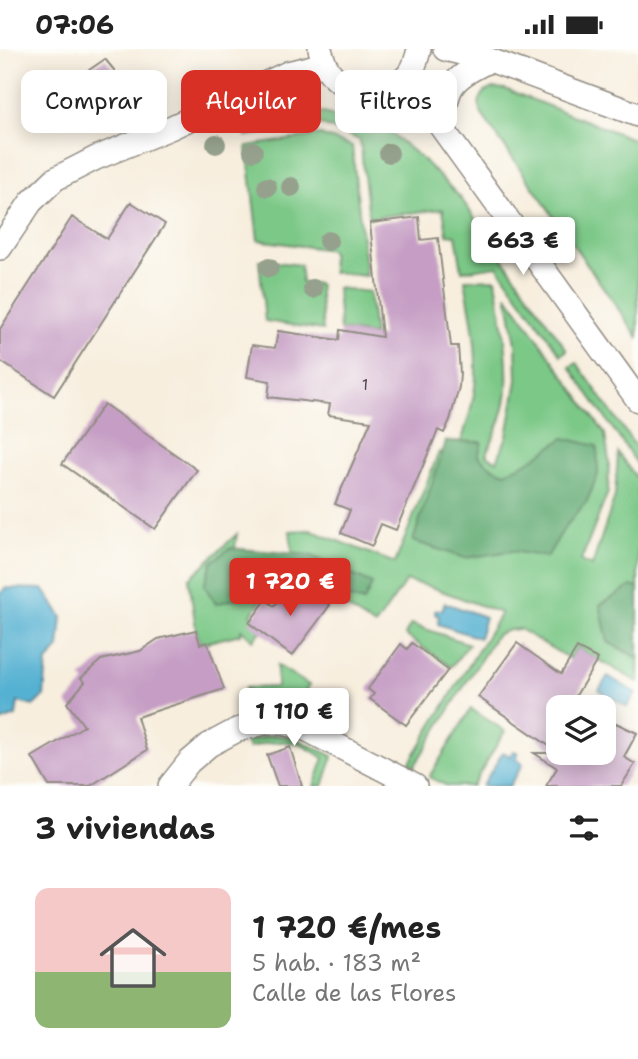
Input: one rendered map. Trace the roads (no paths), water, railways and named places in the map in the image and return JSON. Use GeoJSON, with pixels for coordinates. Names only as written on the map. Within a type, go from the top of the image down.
{"type":"FeatureCollection","features":[{"type":"Feature","properties":{"kind":"street"},"geometry":{"type":"LineString","coordinates":[[412,70],[419,49]]}},
{"type":"Feature","properties":{"kind":"street"},"geometry":{"type":"LineString","coordinates":[[444,49],[490,60],[638,115]]}},
{"type":"Feature","properties":{"kind":"street"},"geometry":{"type":"LineString","coordinates":[[0,248],[31,202],[55,179],[322,57],[335,78]]}},
{"type":"Feature","properties":{"kind":"street"},"geometry":{"type":"LineString","coordinates":[[457,80],[463,73],[490,60]]}},
{"type":"Feature","properties":{"kind":"street"},"geometry":{"type":"LineString","coordinates":[[446,133],[638,400]]}},
{"type":"Feature","properties":{"kind":"street"},"geometry":{"type":"LineString","coordinates":[[170,786],[209,745],[237,730],[264,723],[281,723],[304,728],[415,786]]}},
{"type":"Feature","properties":{"kind":"water"},"geometry":{"type":"Polygon","coordinates":[[[5,588],[43,589],[62,617],[59,648],[47,662],[44,696],[33,706],[18,702],[16,716],[0,722],[0,594],[5,588]]]}},
{"type":"Feature","properties":{"kind":"water"},"geometry":{"type":"Polygon","coordinates":[[[445,603],[485,617],[479,638],[438,624],[439,616],[435,614],[435,610],[442,610],[445,603]]]}},
{"type":"Feature","properties":{"kind":"water"},"geometry":{"type":"Polygon","coordinates":[[[608,676],[636,693],[627,707],[616,700],[616,695],[607,695],[599,690],[608,676]]]}},
{"type":"Feature","properties":{"kind":"water"},"geometry":{"type":"Polygon","coordinates":[[[513,751],[517,752],[516,759],[523,764],[509,786],[482,786],[503,752],[510,756],[513,751]]]}}]}
